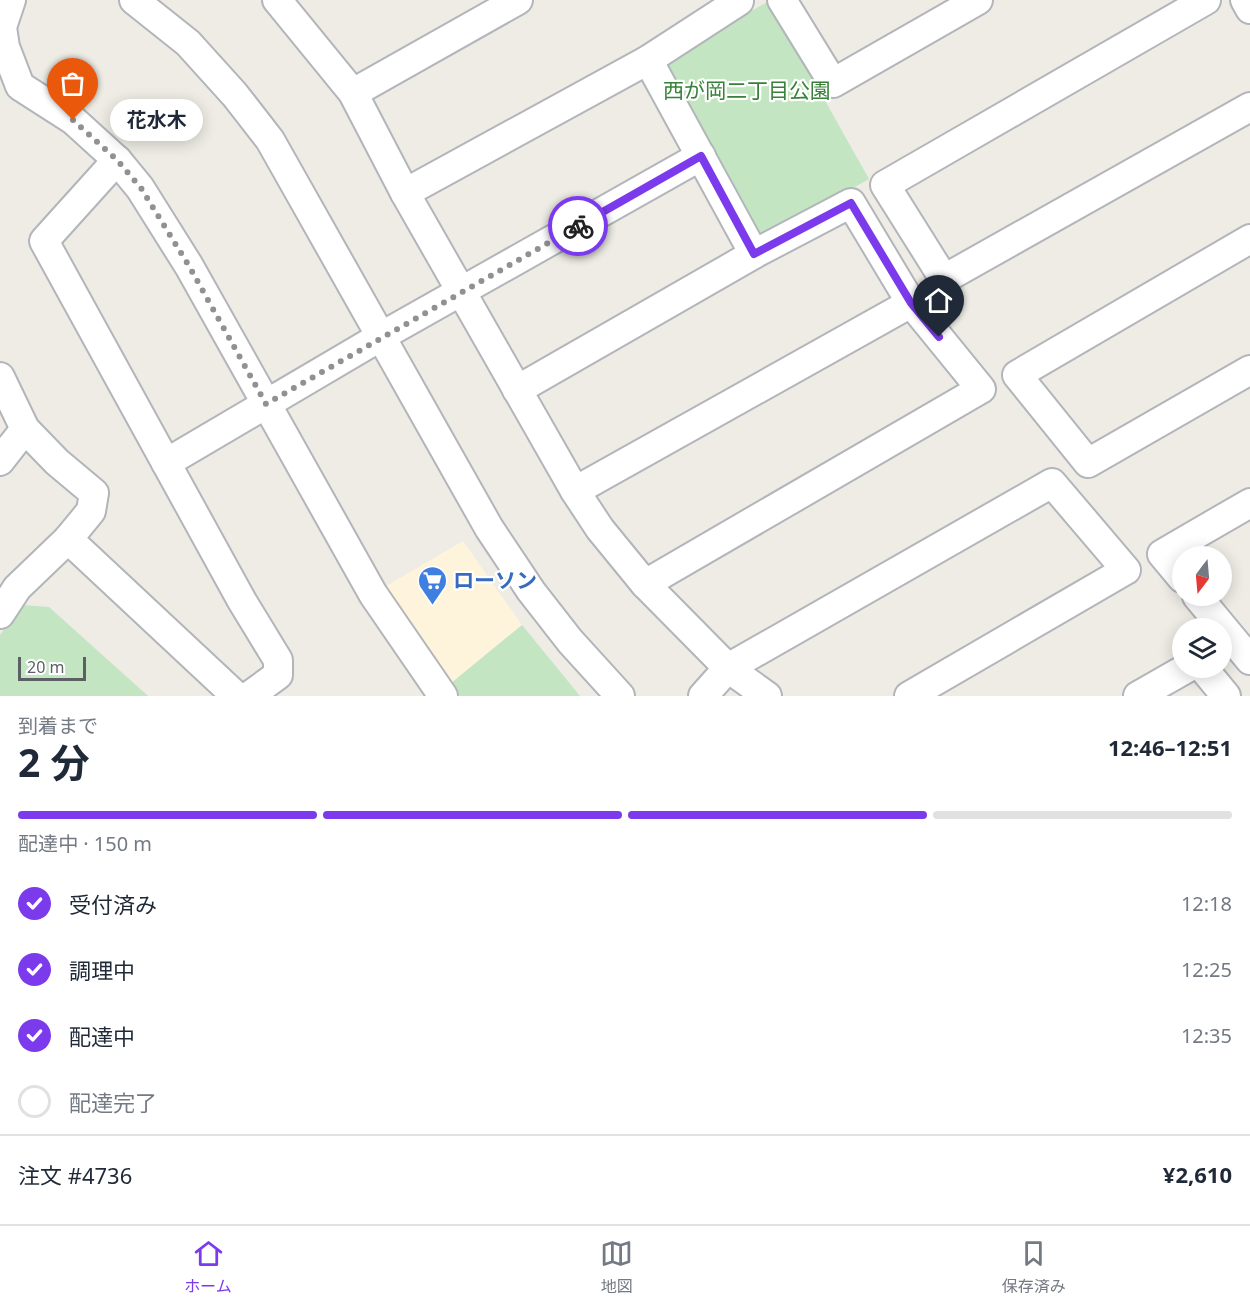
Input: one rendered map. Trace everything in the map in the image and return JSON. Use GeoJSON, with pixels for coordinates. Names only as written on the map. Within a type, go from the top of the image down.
{"type":"FeatureCollection","features":[{"type":"Feature","properties":{"kind":"street"},"geometry":{"type":"LineString","coordinates":[[11,0],[2,27],[2,39],[20,86],[73,120],[117,160],[141,188],[189,266],[373,594],[443,696]]}},
{"type":"Feature","properties":{"kind":"street"},"geometry":{"type":"LineString","coordinates":[[134,0],[188,43],[236,95],[270,140],[489,528],[519,573],[570,641],[620,696]]}},
{"type":"Feature","properties":{"kind":"street"},"geometry":{"type":"LineString","coordinates":[[353,93],[518,0]]}},
{"type":"Feature","properties":{"kind":"street"},"geometry":{"type":"LineString","coordinates":[[405,193],[648,60],[738,0]]}},
{"type":"Feature","properties":{"kind":"street"},"geometry":{"type":"LineString","coordinates":[[782,0],[833,83],[978,0]]}},
{"type":"Feature","properties":{"kind":"street"},"geometry":{"type":"LineString","coordinates":[[1206,0],[885,185],[944,279],[1250,107]]}},
{"type":"Feature","properties":{"kind":"street"},"geometry":{"type":"LineString","coordinates":[[1245,0],[1250,9]]}},
{"type":"Feature","properties":{"kind":"street"},"geometry":{"type":"LineString","coordinates":[[282,1],[353,93],[405,193],[575,491],[600,529],[645,584],[728,668],[767,696]]}},
{"type":"Feature","properties":{"kind":"street"},"geometry":{"type":"LineString","coordinates":[[648,60],[754,254]]}},
{"type":"Feature","properties":{"kind":"street"},"geometry":{"type":"LineString","coordinates":[[166,463],[380,337],[701,156]]}},
{"type":"Feature","properties":{"kind":"street"},"geometry":{"type":"LineString","coordinates":[[117,160],[44,242],[242,602],[278,660],[278,675],[249,696]]}},
{"type":"Feature","properties":{"kind":"street"},"geometry":{"type":"LineString","coordinates":[[518,390],[754,254],[851,203],[911,303],[981,389],[645,584]]}},
{"type":"Feature","properties":{"kind":"street"},"geometry":{"type":"LineString","coordinates":[[1250,239],[1017,375],[1088,463],[1250,370]]}},
{"type":"Feature","properties":{"kind":"street"},"geometry":{"type":"LineString","coordinates":[[575,491],[911,303]]}},
{"type":"Feature","properties":{"kind":"street"},"geometry":{"type":"LineString","coordinates":[[0,377],[25,429],[57,462],[94,493],[91,512],[68,539],[17,588],[0,614]]}},
{"type":"Feature","properties":{"kind":"street"},"geometry":{"type":"LineString","coordinates":[[0,462],[25,429]]}},
{"type":"Feature","properties":{"kind":"street"},"geometry":{"type":"LineString","coordinates":[[703,696],[728,668],[1052,483],[1126,570],[909,696]]}},
{"type":"Feature","properties":{"kind":"street"},"geometry":{"type":"LineString","coordinates":[[1176,546],[1250,503]]}},
{"type":"Feature","properties":{"kind":"street"},"geometry":{"type":"LineString","coordinates":[[68,539],[236,696]]}},
{"type":"Feature","properties":{"kind":"street"},"geometry":{"type":"LineString","coordinates":[[1172,548],[1162,554],[1172,566]]}},
{"type":"Feature","properties":{"kind":"street"},"geometry":{"type":"LineString","coordinates":[[1207,606],[1245,646]]}},
{"type":"Feature","properties":{"kind":"street"},"geometry":{"type":"LineString","coordinates":[[1138,696],[1172,677]]}},
{"type":"Feature","properties":{"kind":"street"},"geometry":{"type":"LineString","coordinates":[[1211,678],[1226,696]]}},
{"type":"Feature","properties":{"kind":"shaded area"},"geometry":{"type":"Polygon","coordinates":[[[463,541],[522,625],[450,684],[383,588],[463,541]]]}},
{"type":"Feature","properties":{"kind":"green space","name":"西が岡二丁目公園"},"geometry":{"type":"Polygon","coordinates":[[[769,1],[869,179],[768,235],[757,233],[664,70],[667,58],[769,1]]]}},
{"type":"Feature","properties":{"kind":"green space"},"geometry":{"type":"Polygon","coordinates":[[[22,605],[49,607],[148,696],[0,696],[0,635],[22,605]]]}},
{"type":"Feature","properties":{"kind":"green space"},"geometry":{"type":"Polygon","coordinates":[[[522,625],[580,696],[460,696],[450,684],[522,625]]]}},
{"type":"Feature","properties":{"kind":"way so far"},"geometry":{"type":"LineString","coordinates":[[73,120],[117,160],[141,188],[189,266],[266,404],[578,226]]}},
{"type":"Feature","properties":{"kind":"place","name":"花水木"},"geometry":{"type":"Point","coordinates":[73,120]}},
{"type":"Feature","properties":{"kind":"place","name":"ローソン"},"geometry":{"type":"Point","coordinates":[432,606]}},
{"type":"Feature","properties":{"kind":"route"},"geometry":{"type":"LineString","coordinates":[[578,226],[701,156],[754,254],[851,203],[911,303],[939,337]]}}]}
